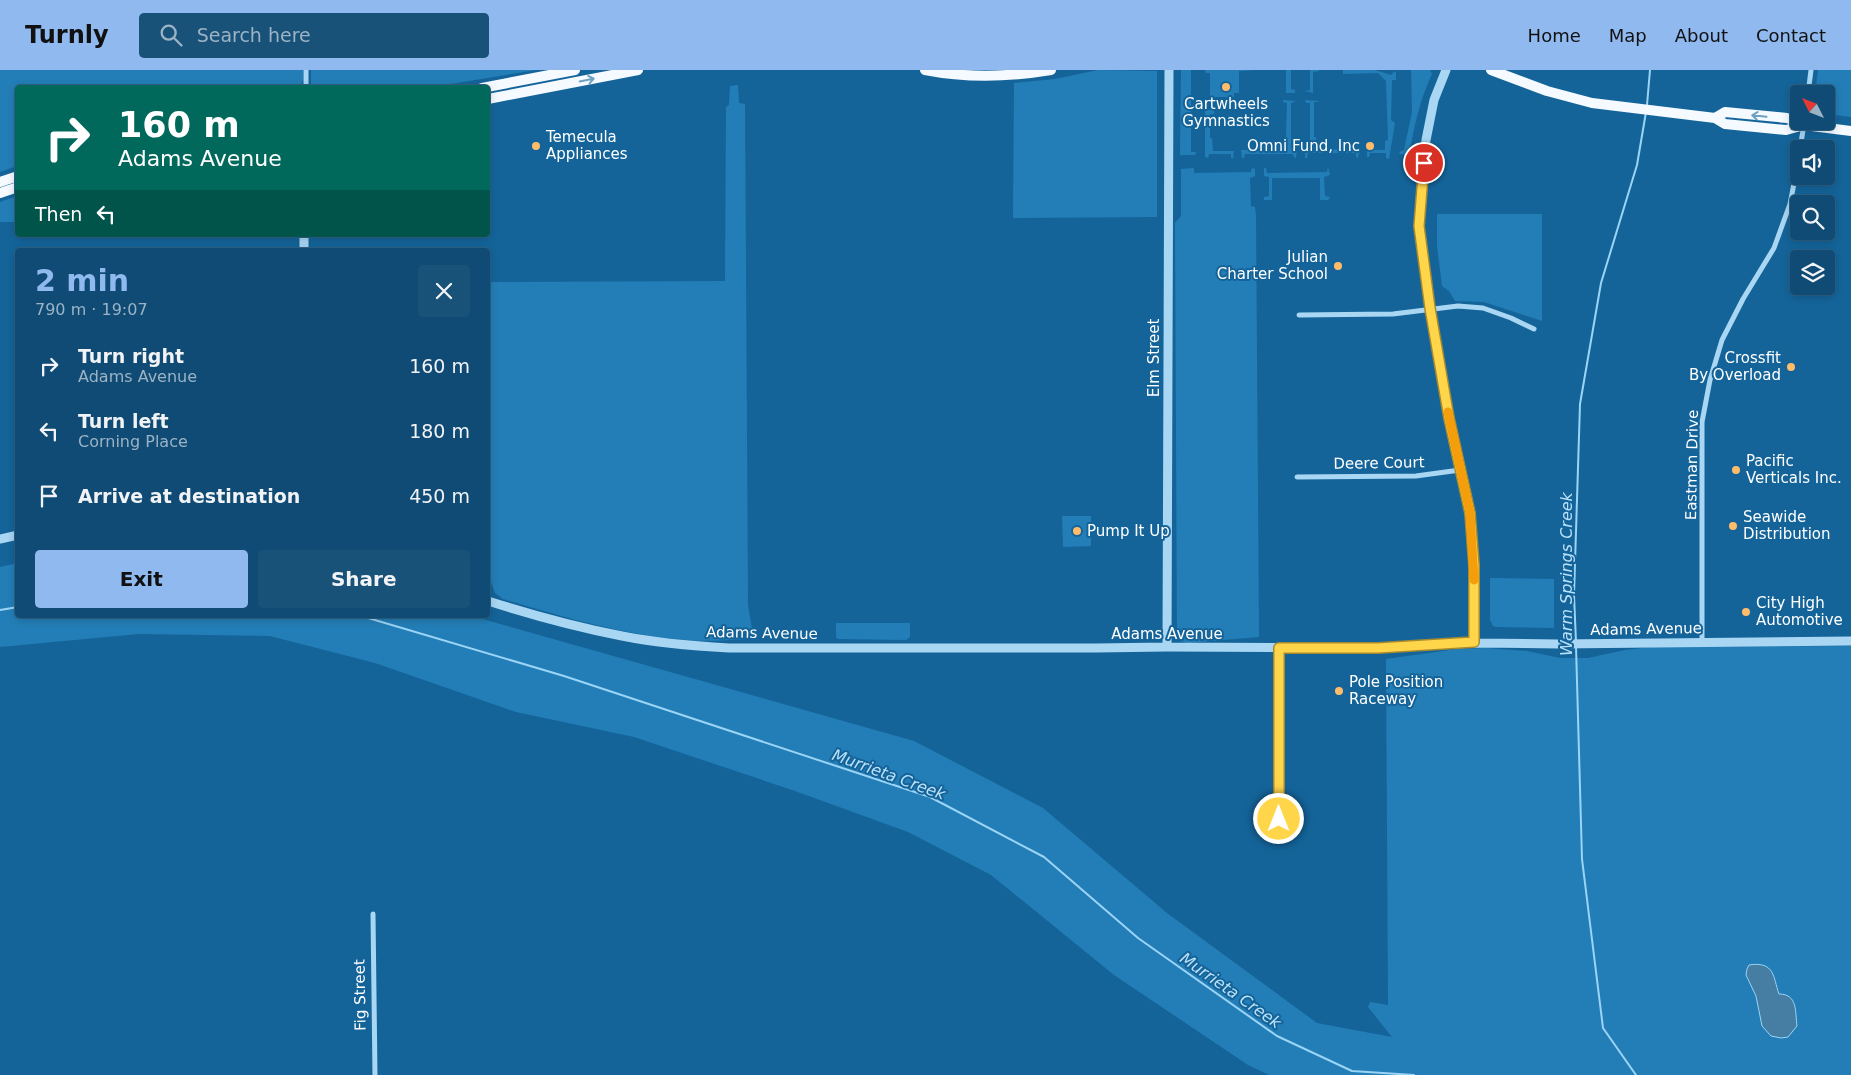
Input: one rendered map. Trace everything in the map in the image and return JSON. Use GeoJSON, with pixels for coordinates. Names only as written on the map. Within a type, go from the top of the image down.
{"type":"FeatureCollection","features":[{"type":"Feature","properties":{"kind":"main road"},"geometry":{"type":"LineString","coordinates":[[518,94],[520,89],[525,86],[548,82],[575,70]]}},
{"type":"Feature","properties":{"kind":"main road"},"geometry":{"type":"LineString","coordinates":[[490,86],[575,70]]}},
{"type":"Feature","properties":{"kind":"main road"},"geometry":{"type":"LineString","coordinates":[[490,99],[638,70]]}},
{"type":"Feature","properties":{"kind":"main road"},"geometry":{"type":"LineString","coordinates":[[925,70],[1004,76],[1051,70]]}},
{"type":"Feature","properties":{"kind":"main road"},"geometry":{"type":"LineString","coordinates":[[1491,70],[1547,91],[1592,103],[1714,118],[1725,124],[1786,130],[1790,128]]}},
{"type":"Feature","properties":{"kind":"main road"},"geometry":{"type":"LineString","coordinates":[[1835,128],[1851,131]]}},
{"type":"Feature","properties":{"kind":"main road"},"geometry":{"type":"LineString","coordinates":[[0,182],[15,177]]}},
{"type":"Feature","properties":{"kind":"main road"},"geometry":{"type":"LineString","coordinates":[[0,193],[15,188]]}},
{"type":"Feature","properties":{"kind":"street"},"geometry":{"type":"LineString","coordinates":[[306,70],[306,85]]}},
{"type":"Feature","properties":{"kind":"street","name":"Elm Street"},"geometry":{"type":"LineString","coordinates":[[1167,647],[1169,70]]}},
{"type":"Feature","properties":{"kind":"street"},"geometry":{"type":"LineString","coordinates":[[1446,70],[1434,100],[1426,140],[1419,226],[1430,308],[1460,470],[1470,513],[1474,565],[1474,642]]}},
{"type":"Feature","properties":{"kind":"street"},"geometry":{"type":"LineString","coordinates":[[1809,85],[1811,70]]}},
{"type":"Feature","properties":{"kind":"street","name":"Eastman Drive"},"geometry":{"type":"LineString","coordinates":[[1702,642],[1702,422],[1710,380],[1722,340],[1743,299],[1774,248],[1790,204],[1794,185]]}},
{"type":"Feature","properties":{"kind":"street"},"geometry":{"type":"LineString","coordinates":[[1298,315],[1393,314],[1458,306],[1483,308],[1534,329]]}},
{"type":"Feature","properties":{"kind":"street","name":"Deere Court"},"geometry":{"type":"LineString","coordinates":[[1297,477],[1416,476],[1460,470]]}},
{"type":"Feature","properties":{"kind":"street"},"geometry":{"type":"LineString","coordinates":[[0,539],[15,536]]}},
{"type":"Feature","properties":{"kind":"street","name":"Adams Avenue"},"geometry":{"type":"LineString","coordinates":[[490,602],[551,620],[605,632],[685,645],[729,648],[1378,648],[1474,642],[1558,644],[1851,642]]}},
{"type":"Feature","properties":{"kind":"street"},"geometry":{"type":"LineString","coordinates":[[1279,648],[1279,819]]}},
{"type":"Feature","properties":{"kind":"street","name":"Fig Street"},"geometry":{"type":"LineString","coordinates":[[373,914],[375,1075]]}},
{"type":"Feature","properties":{"kind":"shaded area"},"geometry":{"type":"Polygon","coordinates":[[[0,70],[303,70],[301,85],[15,85],[15,167],[0,172],[0,70]]]}},
{"type":"Feature","properties":{"kind":"shaded area"},"geometry":{"type":"Polygon","coordinates":[[[311,70],[536,70],[445,85],[311,85],[311,70]]]}},
{"type":"Feature","properties":{"kind":"shaded area"},"geometry":{"type":"Polygon","coordinates":[[[1098,70],[1157,71],[1157,217],[1013,218],[1014,83],[1055,79],[1098,70]]]}},
{"type":"Feature","properties":{"kind":"shaded area"},"geometry":{"type":"Polygon","coordinates":[[[1181,70],[1191,70],[1191,152],[1196,152],[1195,155],[1180,155],[1181,70]]]}},
{"type":"Feature","properties":{"kind":"shaded area"},"geometry":{"type":"Polygon","coordinates":[[[1205,70],[1256,70],[1239,71],[1239,93],[1234,93],[1234,97],[1214,97],[1214,114],[1210,114],[1210,138],[1212,138],[1213,151],[1234,151],[1233,159],[1231,154],[1209,154],[1208,158],[1205,157],[1205,110],[1210,110],[1210,73],[1206,73],[1205,70]]]}},
{"type":"Feature","properties":{"kind":"shaded area"},"geometry":{"type":"Polygon","coordinates":[[[1286,70],[1291,70],[1291,89],[1295,90],[1295,93],[1286,93],[1286,70]]]}},
{"type":"Feature","properties":{"kind":"shaded area"},"geometry":{"type":"Polygon","coordinates":[[[1310,70],[1319,70],[1313,72],[1313,93],[1305,91],[1310,90],[1310,70]]]}},
{"type":"Feature","properties":{"kind":"shaded area"},"geometry":{"type":"Polygon","coordinates":[[[1343,70],[1375,70],[1391,75],[1395,71],[1396,80],[1392,80],[1391,120],[1395,123],[1389,159],[1386,158],[1386,153],[1370,153],[1369,157],[1367,157],[1367,150],[1385,150],[1385,141],[1388,140],[1386,81],[1378,73],[1343,74],[1343,70]]]}},
{"type":"Feature","properties":{"kind":"shaded area"},"geometry":{"type":"Polygon","coordinates":[[[1411,70],[1430,70],[1432,74],[1418,113],[1409,155],[1400,154],[1399,152],[1404,150],[1412,112],[1411,70]]]}},
{"type":"Feature","properties":{"kind":"shaded area"},"geometry":{"type":"Polygon","coordinates":[[[1818,70],[1851,70],[1851,117],[1835,115],[1835,85],[1816,85],[1818,70]]]}},
{"type":"Feature","properties":{"kind":"shaded area"},"geometry":{"type":"Polygon","coordinates":[[[738,85],[739,103],[745,104],[748,605],[752,629],[747,639],[702,641],[663,638],[616,630],[503,599],[495,593],[490,582],[490,282],[725,281],[726,107],[729,105],[730,86],[738,85]]]}},
{"type":"Feature","properties":{"kind":"shaded area"},"geometry":{"type":"Polygon","coordinates":[[[1283,100],[1296,101],[1291,103],[1291,148],[1297,148],[1296,158],[1293,154],[1245,154],[1244,158],[1242,158],[1241,150],[1284,150],[1287,103],[1283,102],[1283,100]]]}},
{"type":"Feature","properties":{"kind":"shaded area"},"geometry":{"type":"Polygon","coordinates":[[[1305,100],[1318,101],[1314,102],[1316,150],[1357,149],[1359,152],[1358,158],[1356,153],[1308,153],[1307,158],[1305,158],[1305,149],[1310,148],[1310,103],[1306,103],[1305,100]]]}},
{"type":"Feature","properties":{"kind":"shaded area"},"geometry":{"type":"Polygon","coordinates":[[[1328,167],[1330,175],[1324,177],[1325,196],[1330,197],[1328,200],[1320,200],[1320,178],[1272,178],[1272,200],[1264,200],[1264,197],[1269,196],[1269,177],[1264,176],[1264,168],[1266,168],[1267,173],[1327,172],[1328,167]]]}},
{"type":"Feature","properties":{"kind":"shaded area"},"geometry":{"type":"Polygon","coordinates":[[[1194,168],[1194,173],[1251,172],[1252,168],[1255,169],[1255,176],[1250,178],[1251,206],[1255,207],[1256,215],[1259,637],[1188,643],[1179,641],[1177,637],[1175,223],[1181,216],[1181,169],[1194,168]]]}},
{"type":"Feature","properties":{"kind":"shaded area"},"geometry":{"type":"Polygon","coordinates":[[[15,197],[15,222],[0,222],[0,202],[15,197]]]}},
{"type":"Feature","properties":{"kind":"shaded area"},"geometry":{"type":"Polygon","coordinates":[[[1437,214],[1542,214],[1542,321],[1484,302],[1455,301],[1449,291],[1442,286],[1437,246],[1437,214]]]}},
{"type":"Feature","properties":{"kind":"shaded area","name":"Pump It Up"},"geometry":{"type":"Polygon","coordinates":[[[1062,516],[1091,516],[1091,546],[1063,547],[1062,516]]]}},
{"type":"Feature","properties":{"kind":"shaded area"},"geometry":{"type":"Polygon","coordinates":[[[15,563],[15,618],[479,618],[914,741],[1043,808],[1167,913],[1317,1023],[1392,1037],[1368,1007],[1370,1002],[1388,1005],[1386,659],[1457,649],[1486,648],[1527,651],[1560,658],[1588,658],[1625,650],[1651,647],[1851,646],[1851,1075],[1269,1075],[1248,1065],[1114,975],[991,875],[908,832],[795,791],[634,737],[516,712],[375,663],[270,636],[139,634],[0,647],[0,567],[15,563]]]}},
{"type":"Feature","properties":{"kind":"shaded area"},"geometry":{"type":"Polygon","coordinates":[[[1490,578],[1554,579],[1554,628],[1493,626],[1490,620],[1490,578]]]}},
{"type":"Feature","properties":{"kind":"shaded area"},"geometry":{"type":"Polygon","coordinates":[[[836,623],[910,623],[910,637],[906,640],[838,639],[836,637],[836,623]]]}},
{"type":"Feature","properties":{"kind":"shaded area"},"geometry":{"type":"Polygon","coordinates":[[[1758,964],[1768,968],[1774,976],[1779,994],[1790,997],[1793,1000],[1797,1026],[1788,1037],[1771,1036],[1762,1026],[1756,996],[1746,975],[1749,965],[1758,964]]]}},
{"type":"Feature","properties":{"kind":"waterway","name":"Warm Springs Creek"},"geometry":{"type":"LineString","coordinates":[[1647,105],[1650,70]]}},
{"type":"Feature","properties":{"kind":"waterway","name":"Warm Springs Creek"},"geometry":{"type":"LineString","coordinates":[[1576,642],[1574,595],[1580,404],[1601,283],[1637,165],[1646,112]]}},
{"type":"Feature","properties":{"kind":"waterway","name":"Murrieta Creek"},"geometry":{"type":"LineString","coordinates":[[0,610],[15,608]]}},
{"type":"Feature","properties":{"kind":"waterway","name":"Murrieta Creek"},"geometry":{"type":"LineString","coordinates":[[368,618],[564,676],[930,797],[1044,857],[1138,938],[1277,1036],[1352,1071],[1414,1075]]}},
{"type":"Feature","properties":{"kind":"waterway","name":"Warm Springs Creek"},"geometry":{"type":"LineString","coordinates":[[1576,646],[1582,859],[1603,1028],[1636,1075]]}},
{"type":"Feature","properties":{"kind":"slow traffic"},"geometry":{"type":"LineString","coordinates":[[1448,412],[1470,513],[1474,580]]}},
{"type":"Feature","properties":{"kind":"place","name":"Cartwheels Gymnastics"},"geometry":{"type":"Point","coordinates":[1226,87]}},
{"type":"Feature","properties":{"kind":"place","name":"Temecula Appliances"},"geometry":{"type":"Point","coordinates":[536,146]}},
{"type":"Feature","properties":{"kind":"place","name":"Omni Fund, Inc"},"geometry":{"type":"Point","coordinates":[1370,146]}},
{"type":"Feature","properties":{"kind":"place","name":"Julian Charter School"},"geometry":{"type":"Point","coordinates":[1338,266]}},
{"type":"Feature","properties":{"kind":"place","name":"Crossfit By Overload"},"geometry":{"type":"Point","coordinates":[1791,367]}},
{"type":"Feature","properties":{"kind":"place","name":"Pacific Verticals Inc."},"geometry":{"type":"Point","coordinates":[1736,470]}},
{"type":"Feature","properties":{"kind":"place","name":"Seawide Distribution"},"geometry":{"type":"Point","coordinates":[1733,526]}},
{"type":"Feature","properties":{"kind":"place","name":"Pump It Up"},"geometry":{"type":"Point","coordinates":[1077,531]}},
{"type":"Feature","properties":{"kind":"place","name":"City High Automotive"},"geometry":{"type":"Point","coordinates":[1746,612]}},
{"type":"Feature","properties":{"kind":"place","name":"Pole Position Raceway"},"geometry":{"type":"Point","coordinates":[1339,691]}},
{"type":"Feature","properties":{"kind":"route"},"geometry":{"type":"LineString","coordinates":[[1279,819],[1279,648],[1378,648],[1474,642],[1474,565],[1470,513],[1449,418],[1430,308],[1419,226],[1424,163]]}}]}
